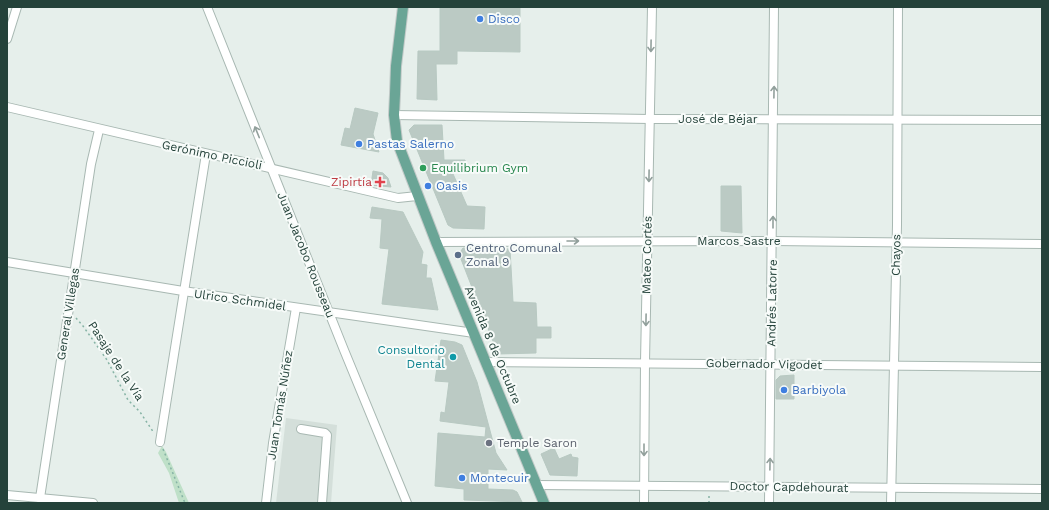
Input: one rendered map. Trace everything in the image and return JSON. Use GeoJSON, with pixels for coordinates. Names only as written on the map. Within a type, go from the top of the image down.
{"type":"FeatureCollection","features":[{"type":"Feature","properties":{"kind":"main road","name":"Avenida 8 de Octubre"},"geometry":{"type":"LineString","coordinates":[[404,8],[396,66],[394,115],[397,141],[417,196],[544,503]]}},
{"type":"Feature","properties":{"kind":"street"},"geometry":{"type":"LineString","coordinates":[[7,39],[17,7]]}},
{"type":"Feature","properties":{"kind":"street","name":"Juan Jacobo Rousseau"},"geometry":{"type":"LineString","coordinates":[[207,7],[329,312],[408,503]]}},
{"type":"Feature","properties":{"kind":"street","name":"Mateo Cortés"},"geometry":{"type":"LineString","coordinates":[[644,503],[645,362],[652,7]]}},
{"type":"Feature","properties":{"kind":"street","name":"Andrés Latorre"},"geometry":{"type":"LineString","coordinates":[[769,503],[773,241],[774,7]]}},
{"type":"Feature","properties":{"kind":"street","name":"Chayos"},"geometry":{"type":"LineString","coordinates":[[891,503],[896,242],[898,7]]}},
{"type":"Feature","properties":{"kind":"street","name":"Gerónimo Piccioli"},"geometry":{"type":"LineString","coordinates":[[7,107],[99,130],[398,198],[417,196]]}},
{"type":"Feature","properties":{"kind":"street","name":"José de Béjar"},"geometry":{"type":"LineString","coordinates":[[394,115],[650,119],[1042,120]]}},
{"type":"Feature","properties":{"kind":"street","name":"General Villegas"},"geometry":{"type":"LineString","coordinates":[[40,498],[74,272],[99,130]]}},
{"type":"Feature","properties":{"kind":"street"},"geometry":{"type":"LineString","coordinates":[[160,442],[206,154]]}},
{"type":"Feature","properties":{"kind":"street","name":"Marcos Sastre"},"geometry":{"type":"LineString","coordinates":[[436,242],[773,241],[1042,244]]}},
{"type":"Feature","properties":{"kind":"street","name":"Ulrico Schmidel"},"geometry":{"type":"LineString","coordinates":[[7,262],[183,291],[474,333]]}},
{"type":"Feature","properties":{"kind":"street","name":"Juan Tomás Núñez"},"geometry":{"type":"LineString","coordinates":[[266,503],[272,443],[296,308]]}},
{"type":"Feature","properties":{"kind":"street","name":"Gobernador Vigodet"},"geometry":{"type":"LineString","coordinates":[[486,362],[645,362],[1042,367]]}},
{"type":"Feature","properties":{"kind":"street"},"geometry":{"type":"LineString","coordinates":[[301,429],[325,433],[327,435],[322,503]]}},
{"type":"Feature","properties":{"kind":"street","name":"Doctor Capdehourat"},"geometry":{"type":"LineString","coordinates":[[536,485],[1042,489]]}},
{"type":"Feature","properties":{"kind":"street"},"geometry":{"type":"LineString","coordinates":[[7,495],[93,503]]}},
{"type":"Feature","properties":{"kind":"path","name":"Pasaje de la Vía"},"geometry":{"type":"LineString","coordinates":[[68,311],[84,326],[107,360],[128,400],[140,412],[160,442],[185,503]]}},
{"type":"Feature","properties":{"kind":"shaded area"},"geometry":{"type":"Polygon","coordinates":[[[286,418],[337,425],[331,503],[276,503],[286,418]]]}},
{"type":"Feature","properties":{"kind":"green space"},"geometry":{"type":"Polygon","coordinates":[[[162,446],[189,503],[179,503],[169,473],[158,453],[162,446]]]}},
{"type":"Feature","properties":{"kind":"building","name":"Disco"},"geometry":{"type":"Polygon","coordinates":[[[440,7],[520,7],[520,52],[457,51],[457,64],[436,64],[437,100],[417,99],[418,51],[440,51],[440,7]]]}},
{"type":"Feature","properties":{"kind":"building"},"geometry":{"type":"Polygon","coordinates":[[[355,108],[378,113],[373,134],[379,152],[341,145],[345,128],[350,129],[355,108]]]}},
{"type":"Feature","properties":{"kind":"building"},"geometry":{"type":"Polygon","coordinates":[[[414,125],[442,125],[444,160],[465,160],[466,167],[450,167],[467,206],[485,207],[484,229],[453,228],[448,225],[409,130],[414,125]]]}},
{"type":"Feature","properties":{"kind":"building","name":"Zipirtía"},"geometry":{"type":"Polygon","coordinates":[[[373,171],[383,173],[388,178],[391,187],[371,185],[373,171]]]}},
{"type":"Feature","properties":{"kind":"building"},"geometry":{"type":"Polygon","coordinates":[[[721,186],[741,186],[742,233],[721,231],[721,186]]]}},
{"type":"Feature","properties":{"kind":"building"},"geometry":{"type":"Polygon","coordinates":[[[372,207],[403,212],[423,252],[421,264],[427,265],[426,278],[431,278],[438,310],[382,304],[389,249],[380,248],[382,219],[370,218],[372,207]]]}},
{"type":"Feature","properties":{"kind":"building"},"geometry":{"type":"Polygon","coordinates":[[[463,248],[510,249],[513,302],[536,303],[537,327],[551,327],[551,338],[536,338],[536,353],[498,354],[459,254],[463,248]]]}},
{"type":"Feature","properties":{"kind":"building"},"geometry":{"type":"Polygon","coordinates":[[[441,340],[455,342],[462,345],[477,382],[496,453],[507,470],[488,469],[488,489],[513,490],[517,492],[522,502],[464,500],[464,489],[435,486],[438,433],[485,437],[486,427],[440,421],[441,412],[445,413],[449,382],[435,381],[441,340]]]}},
{"type":"Feature","properties":{"kind":"building","name":"Barbiyola"},"geometry":{"type":"Polygon","coordinates":[[[794,375],[794,399],[776,399],[776,380],[780,376],[794,375]]]}},
{"type":"Feature","properties":{"kind":"building"},"geometry":{"type":"Polygon","coordinates":[[[554,448],[559,459],[571,454],[572,457],[578,458],[577,476],[550,475],[541,454],[554,448]]]}},
{"type":"Feature","properties":{"kind":"place","name":"Disco"},"geometry":{"type":"Point","coordinates":[480,19]}},
{"type":"Feature","properties":{"kind":"place","name":"Pastas Salerno"},"geometry":{"type":"Point","coordinates":[359,144]}},
{"type":"Feature","properties":{"kind":"place","name":"Equilibrium Gym"},"geometry":{"type":"Point","coordinates":[423,168]}},
{"type":"Feature","properties":{"kind":"place","name":"Zipirtía"},"geometry":{"type":"Point","coordinates":[380,182]}},
{"type":"Feature","properties":{"kind":"place","name":"Oasis"},"geometry":{"type":"Point","coordinates":[428,186]}},
{"type":"Feature","properties":{"kind":"place","name":"Centro Comunal Zonal 9"},"geometry":{"type":"Point","coordinates":[458,255]}},
{"type":"Feature","properties":{"kind":"place","name":"Consultorio Dental"},"geometry":{"type":"Point","coordinates":[453,357]}},
{"type":"Feature","properties":{"kind":"place","name":"Barbiyola"},"geometry":{"type":"Point","coordinates":[784,390]}},
{"type":"Feature","properties":{"kind":"place","name":"Temple Saron"},"geometry":{"type":"Point","coordinates":[489,443]}},
{"type":"Feature","properties":{"kind":"place","name":"Montecuir"},"geometry":{"type":"Point","coordinates":[462,478]}}]}
